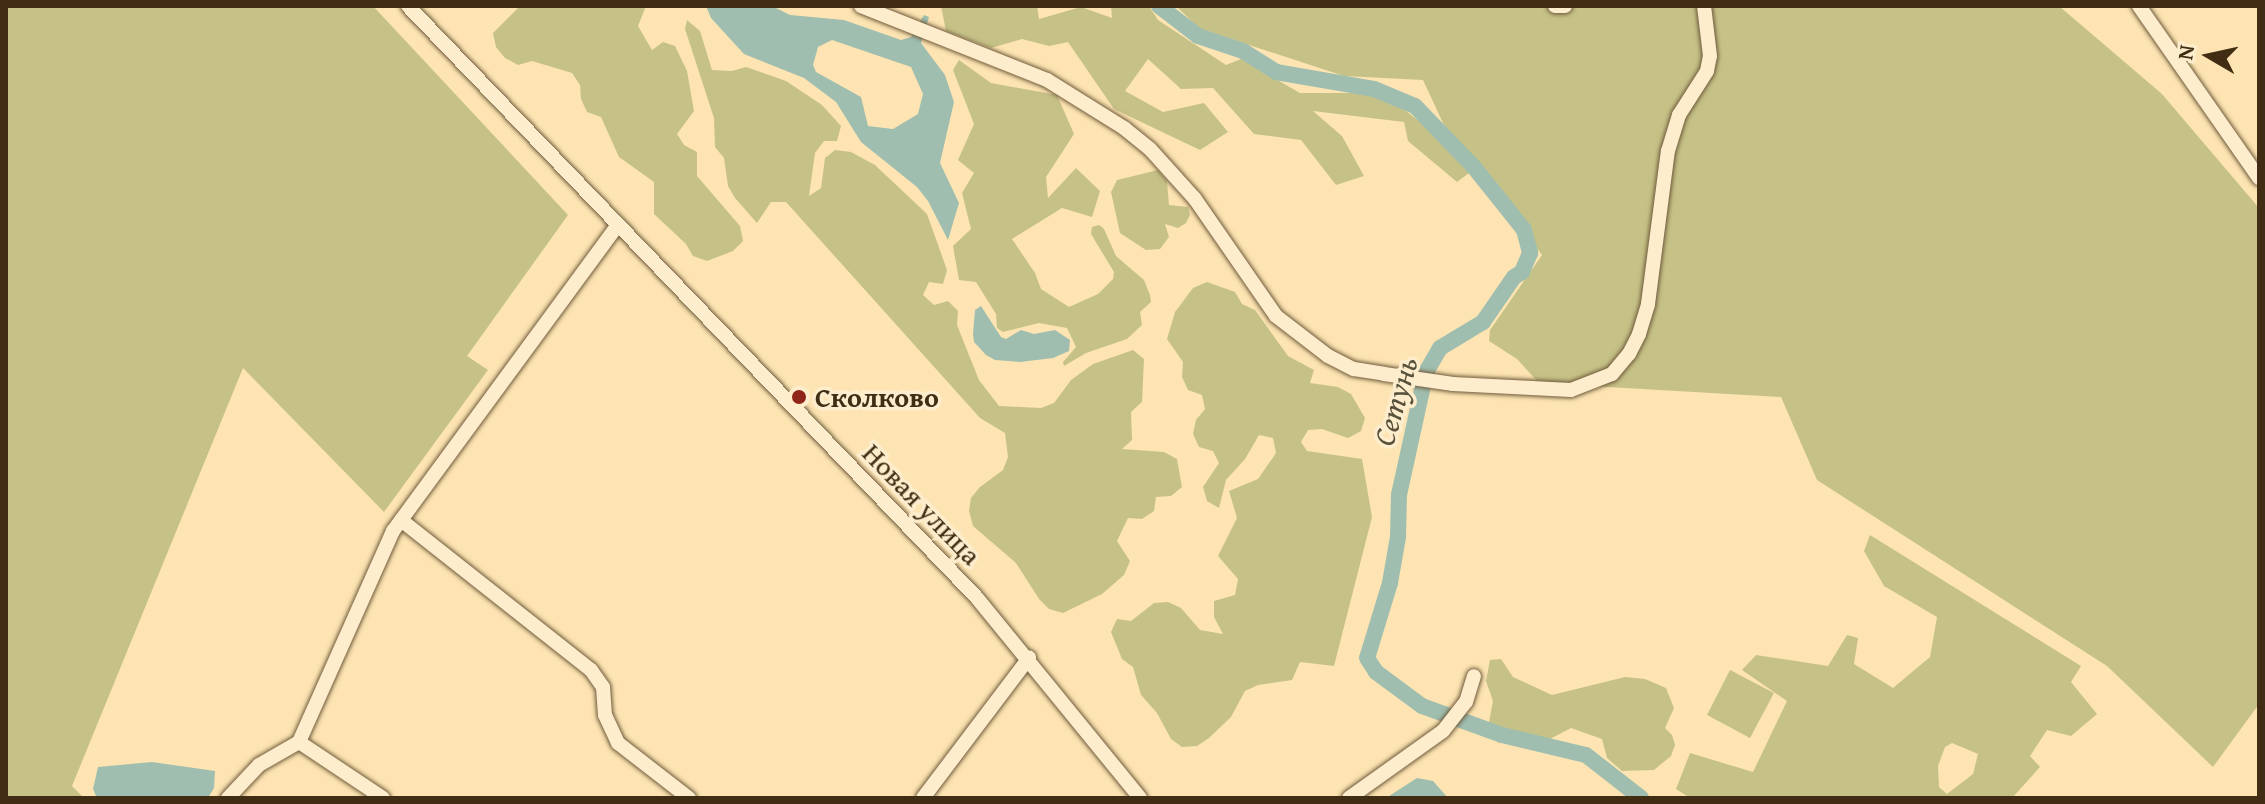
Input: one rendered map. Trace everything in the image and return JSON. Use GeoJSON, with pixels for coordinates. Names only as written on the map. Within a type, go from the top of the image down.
{"type":"FeatureCollection","features":[{"type":"Feature","properties":{"kind":"street","name":"Новая улица"},"geometry":{"type":"LineString","coordinates":[[408,6],[977,598],[1029,658],[1140,798]]}},
{"type":"Feature","properties":{"kind":"street"},"geometry":{"type":"LineString","coordinates":[[861,6],[907,27],[1047,80],[1124,128],[1150,149],[1195,199],[1256,290],[1289,329],[1318,350],[1354,369],[1384,374],[1453,384],[1571,390],[1612,374],[1629,354],[1648,304],[1668,151],[1679,115],[1707,71],[1710,56],[1704,6]]}},
{"type":"Feature","properties":{"kind":"street"},"geometry":{"type":"LineString","coordinates":[[1555,6],[1565,6]]}},
{"type":"Feature","properties":{"kind":"street"},"geometry":{"type":"LineString","coordinates":[[2139,6],[2259,178]]}},
{"type":"Feature","properties":{"kind":"street"},"geometry":{"type":"LineString","coordinates":[[228,798],[259,765],[299,742],[355,611],[401,520],[618,225]]}},
{"type":"Feature","properties":{"kind":"street"},"geometry":{"type":"LineString","coordinates":[[401,520],[591,670],[603,687],[605,715],[618,743],[689,798],[701,798]]}},
{"type":"Feature","properties":{"kind":"street"},"geometry":{"type":"LineString","coordinates":[[923,798],[1029,658]]}},
{"type":"Feature","properties":{"kind":"street"},"geometry":{"type":"LineString","coordinates":[[1349,798],[1443,731],[1466,702],[1474,676]]}},
{"type":"Feature","properties":{"kind":"street"},"geometry":{"type":"LineString","coordinates":[[299,742],[383,798]]}},
{"type":"Feature","properties":{"kind":"shaded area"},"geometry":{"type":"Polygon","coordinates":[[[6,6],[373,6],[568,215],[467,356],[488,370],[384,512],[243,368],[72,786],[84,798],[6,798],[6,6]]]}},
{"type":"Feature","properties":{"kind":"shaded area"},"geometry":{"type":"Polygon","coordinates":[[[520,6],[646,6],[638,26],[652,50],[663,42],[675,46],[687,71],[694,111],[677,134],[684,145],[697,152],[697,176],[740,226],[743,241],[733,251],[707,261],[693,256],[686,244],[654,214],[654,182],[619,157],[601,117],[587,112],[581,99],[580,85],[572,73],[532,61],[518,65],[505,58],[496,47],[493,33],[520,6]]]}},
{"type":"Feature","properties":{"kind":"shaded area"},"geometry":{"type":"Polygon","coordinates":[[[706,6],[772,6],[790,15],[844,20],[901,40],[911,37],[924,15],[929,17],[921,43],[945,75],[954,102],[940,163],[959,203],[948,240],[928,201],[917,187],[861,142],[836,102],[804,78],[744,54],[711,18],[706,6]],[[832,40],[818,47],[813,65],[816,72],[861,97],[868,126],[893,129],[918,114],[923,94],[911,67],[832,40]]]}},
{"type":"Feature","properties":{"kind":"shaded area"},"geometry":{"type":"Polygon","coordinates":[[[941,6],[1037,6],[1039,19],[1081,7],[1112,18],[1111,6],[1149,6],[1158,20],[1226,65],[1241,59],[1300,93],[1360,93],[1396,103],[1439,137],[1469,173],[1457,182],[1408,141],[1404,122],[1313,111],[1342,136],[1364,176],[1336,185],[1301,140],[1254,134],[1213,88],[1181,89],[1148,59],[1125,91],[1163,112],[1204,103],[1228,132],[1200,150],[1114,109],[1068,42],[1049,46],[1022,39],[991,48],[946,31],[941,6]]]}},
{"type":"Feature","properties":{"kind":"shaded area"},"geometry":{"type":"Polygon","coordinates":[[[1176,6],[2059,6],[2162,94],[2259,208],[2259,704],[2213,767],[2107,666],[1817,480],[1781,397],[1539,383],[1517,359],[1489,341],[1490,330],[1542,255],[1443,123],[1423,80],[1344,76],[1200,29],[1176,6]]]}},
{"type":"Feature","properties":{"kind":"shaded area"},"geometry":{"type":"Polygon","coordinates":[[[687,20],[700,31],[712,70],[732,71],[746,67],[786,81],[822,105],[841,126],[837,141],[824,141],[815,153],[809,196],[821,188],[825,158],[835,150],[851,152],[875,165],[927,214],[947,270],[943,284],[929,282],[923,295],[934,305],[948,301],[958,311],[957,325],[979,380],[999,406],[1041,408],[1054,403],[1071,380],[1093,364],[1133,350],[1144,359],[1142,402],[1131,412],[1132,440],[1122,449],[1164,452],[1177,459],[1182,487],[1171,496],[1156,497],[1154,511],[1142,519],[1128,518],[1117,541],[1130,561],[1124,575],[1102,594],[1063,613],[1049,609],[1039,599],[1016,563],[973,526],[969,511],[971,498],[980,487],[1003,470],[1008,457],[1005,433],[980,418],[786,202],[771,202],[757,223],[735,198],[728,186],[724,158],[715,147],[714,118],[685,29],[687,20]]]}},
{"type":"Feature","properties":{"kind":"shaded area"},"geometry":{"type":"Polygon","coordinates":[[[959,60],[991,83],[1057,95],[1074,134],[1046,177],[1048,198],[1076,168],[1100,191],[1092,217],[1062,208],[1012,239],[1035,273],[1041,289],[1069,307],[1098,294],[1113,279],[1114,272],[1091,234],[1092,227],[1099,225],[1104,229],[1116,256],[1144,280],[1150,295],[1151,302],[1140,312],[1142,325],[1127,339],[1086,353],[1064,366],[1063,362],[1076,347],[1067,328],[1039,323],[1003,332],[997,328],[996,314],[976,282],[959,280],[953,246],[971,229],[962,193],[974,173],[958,160],[974,124],[953,70],[959,60]]]}},
{"type":"Feature","properties":{"kind":"shaded area"},"geometry":{"type":"Polygon","coordinates":[[[1158,170],[1167,181],[1169,205],[1188,207],[1190,215],[1186,223],[1178,228],[1165,224],[1169,237],[1160,249],[1146,250],[1120,233],[1111,192],[1117,180],[1158,170]]]}},
{"type":"Feature","properties":{"kind":"shaded area"},"geometry":{"type":"Polygon","coordinates":[[[1207,282],[1235,292],[1242,304],[1255,310],[1288,356],[1314,370],[1310,383],[1338,387],[1351,394],[1365,418],[1361,431],[1348,438],[1322,429],[1308,430],[1301,442],[1307,451],[1362,459],[1372,517],[1334,666],[1300,662],[1292,680],[1258,685],[1245,691],[1231,717],[1209,738],[1197,746],[1182,747],[1171,739],[1157,713],[1141,695],[1133,667],[1122,659],[1111,632],[1117,619],[1131,621],[1154,603],[1168,602],[1181,608],[1200,630],[1223,634],[1214,617],[1214,601],[1235,595],[1238,579],[1218,556],[1237,518],[1229,491],[1258,479],[1276,453],[1273,438],[1259,435],[1245,459],[1226,480],[1219,508],[1207,501],[1203,487],[1219,463],[1213,451],[1199,447],[1193,434],[1196,420],[1205,409],[1202,395],[1188,390],[1182,377],[1183,362],[1167,339],[1175,312],[1193,288],[1207,282]]]}},
{"type":"Feature","properties":{"kind":"shaded area"},"geometry":{"type":"Polygon","coordinates":[[[981,306],[1001,337],[1006,339],[1021,330],[1034,334],[1055,330],[1070,340],[1069,351],[1053,358],[1020,362],[995,360],[974,342],[975,310],[981,306]]]}},
{"type":"Feature","properties":{"kind":"shaded area"},"geometry":{"type":"Polygon","coordinates":[[[1870,535],[2081,666],[2071,682],[2097,714],[2071,736],[2047,730],[2030,756],[2040,767],[2012,798],[1690,798],[1676,789],[1690,753],[1753,772],[1787,701],[1742,670],[1756,655],[1828,666],[1847,635],[1858,638],[1854,664],[1893,688],[1930,657],[1937,617],[1884,586],[1864,551],[1870,535]],[[1952,743],[1945,747],[1938,766],[1939,787],[1947,794],[1973,774],[1978,754],[1952,743]]]}},
{"type":"Feature","properties":{"kind":"shaded area"},"geometry":{"type":"Polygon","coordinates":[[[1501,659],[1513,677],[1552,695],[1625,677],[1645,679],[1666,688],[1674,708],[1665,728],[1672,735],[1675,745],[1671,756],[1654,770],[1622,771],[1607,758],[1602,739],[1571,728],[1550,739],[1497,729],[1489,722],[1493,701],[1486,681],[1490,660],[1501,659]]]}},
{"type":"Feature","properties":{"kind":"shaded area"},"geometry":{"type":"Polygon","coordinates":[[[1730,670],[1774,693],[1750,738],[1707,715],[1730,670]]]}},
{"type":"Feature","properties":{"kind":"shaded area"},"geometry":{"type":"Polygon","coordinates":[[[152,762],[215,771],[214,788],[208,798],[96,796],[93,789],[98,767],[152,762]]]}},
{"type":"Feature","properties":{"kind":"shaded area"},"geometry":{"type":"Polygon","coordinates":[[[1417,778],[1433,781],[1448,798],[1386,798],[1417,778]]]}},
{"type":"Feature","properties":{"kind":"waterway","name":"Сетунь"},"geometry":{"type":"LineString","coordinates":[[1159,6],[1198,36],[1243,51],[1276,72],[1374,89],[1415,106],[1473,166],[1524,230],[1530,253],[1522,272],[1514,277],[1483,322],[1440,348],[1426,372],[1399,495],[1398,537],[1390,583],[1367,658],[1376,672],[1422,706],[1502,735],[1586,755],[1641,798]]}},
{"type":"Feature","properties":{"kind":"place","name":"Сколково"},"geometry":{"type":"Point","coordinates":[799,397]}}]}
